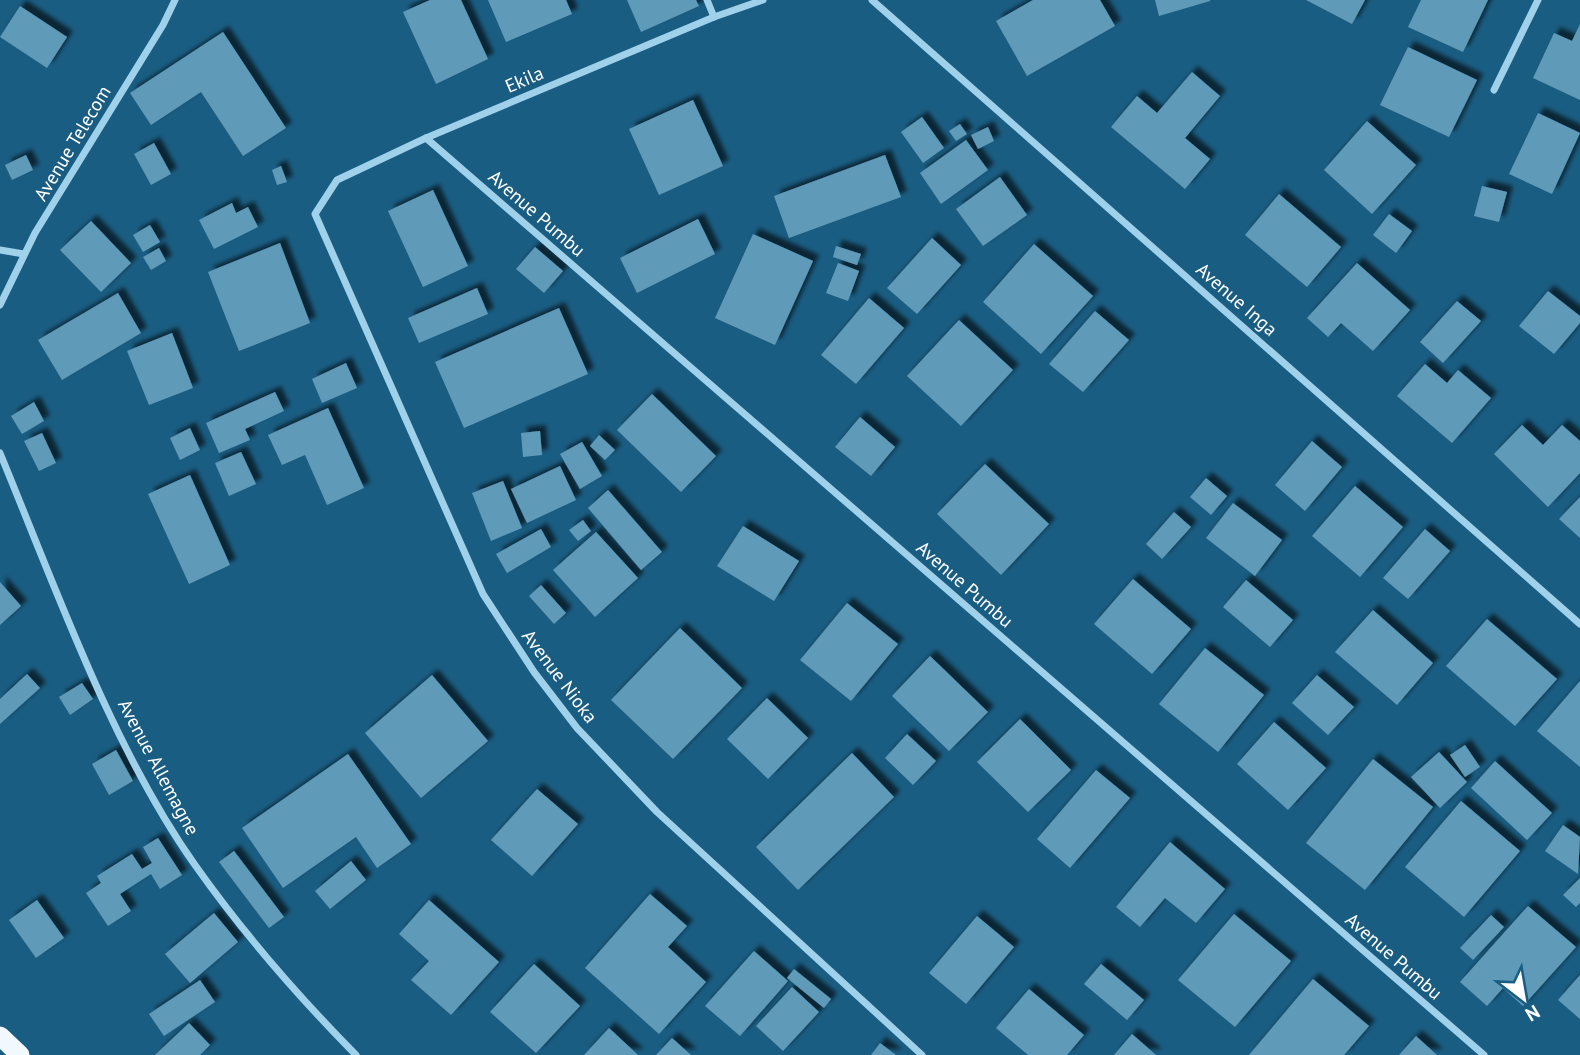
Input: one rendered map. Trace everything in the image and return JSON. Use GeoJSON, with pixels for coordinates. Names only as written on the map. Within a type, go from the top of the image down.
{"type":"FeatureCollection","features":[{"type":"Feature","properties":{"kind":"highway"},"geometry":{"type":"LineString","coordinates":[[0,1036],[20,1055]]}},
{"type":"Feature","properties":{"kind":"street","name":"Avenue Telecom"},"geometry":{"type":"LineString","coordinates":[[0,305],[24,254],[163,25],[175,0]]}},
{"type":"Feature","properties":{"kind":"street"},"geometry":{"type":"LineString","coordinates":[[707,0],[714,17]]}},
{"type":"Feature","properties":{"kind":"street","name":"Ekila"},"geometry":{"type":"LineString","coordinates":[[315,214],[337,180],[426,138],[714,17],[763,0]]}},
{"type":"Feature","properties":{"kind":"street","name":"Avenue Inga"},"geometry":{"type":"LineString","coordinates":[[872,0],[1580,624]]}},
{"type":"Feature","properties":{"kind":"street"},"geometry":{"type":"LineString","coordinates":[[1494,90],[1538,0]]}},
{"type":"Feature","properties":{"kind":"street","name":"Avenue Pumbu"},"geometry":{"type":"LineString","coordinates":[[426,138],[1484,1055]]}},
{"type":"Feature","properties":{"kind":"street","name":"Avenue Nioka"},"geometry":{"type":"LineString","coordinates":[[315,214],[483,594],[534,672],[577,728],[657,812],[922,1055]]}},
{"type":"Feature","properties":{"kind":"street"},"geometry":{"type":"LineString","coordinates":[[0,250],[24,254]]}},
{"type":"Feature","properties":{"kind":"street","name":"Avenue Allemagne"},"geometry":{"type":"LineString","coordinates":[[0,453],[107,706],[146,784],[194,864],[295,994],[356,1055]]}},
{"type":"Feature","properties":{"kind":"building"},"geometry":{"type":"Polygon","coordinates":[[[430,0],[461,0],[488,59],[436,84],[403,12],[430,0]]]}},
{"type":"Feature","properties":{"kind":"building"},"geometry":{"type":"Polygon","coordinates":[[[488,0],[566,0],[572,14],[506,42],[488,0]]]}},
{"type":"Feature","properties":{"kind":"building"},"geometry":{"type":"Polygon","coordinates":[[[627,0],[696,0],[699,6],[641,32],[627,0]]]}},
{"type":"Feature","properties":{"kind":"building"},"geometry":{"type":"Polygon","coordinates":[[[1033,0],[1100,0],[1115,26],[1027,76],[996,21],[1033,0]]]}},
{"type":"Feature","properties":{"kind":"building"},"geometry":{"type":"Polygon","coordinates":[[[1155,0],[1210,0],[1210,1],[1159,16],[1155,0]]]}},
{"type":"Feature","properties":{"kind":"building"},"geometry":{"type":"Polygon","coordinates":[[[1306,0],[1365,0],[1352,24],[1306,0]]]}},
{"type":"Feature","properties":{"kind":"building"},"geometry":{"type":"Polygon","coordinates":[[[1421,0],[1488,0],[1463,52],[1408,27],[1421,0]]]}},
{"type":"Feature","properties":{"kind":"building"},"geometry":{"type":"Polygon","coordinates":[[[20,6],[67,37],[47,68],[0,37],[20,6]]]}},
{"type":"Feature","properties":{"kind":"building"},"geometry":{"type":"Polygon","coordinates":[[[1580,24],[1580,100],[1533,78],[1554,33],[1572,41],[1580,24]]]}},
{"type":"Feature","properties":{"kind":"building"},"geometry":{"type":"Polygon","coordinates":[[[223,32],[286,128],[243,156],[201,92],[151,125],[130,93],[223,32]]]}},
{"type":"Feature","properties":{"kind":"building"},"geometry":{"type":"Polygon","coordinates":[[[1408,47],[1477,80],[1449,137],[1380,105],[1408,47]]]}},
{"type":"Feature","properties":{"kind":"building"},"geometry":{"type":"Polygon","coordinates":[[[1192,72],[1220,96],[1185,138],[1210,159],[1185,189],[1111,127],[1137,96],[1157,113],[1192,72]]]}},
{"type":"Feature","properties":{"kind":"building"},"geometry":{"type":"Polygon","coordinates":[[[693,100],[723,166],[659,195],[629,129],[693,100]]]}},
{"type":"Feature","properties":{"kind":"building"},"geometry":{"type":"Polygon","coordinates":[[[1538,113],[1580,133],[1552,194],[1509,174],[1538,113]]]}},
{"type":"Feature","properties":{"kind":"building"},"geometry":{"type":"Polygon","coordinates":[[[922,117],[944,148],[923,163],[901,132],[922,117]]]}},
{"type":"Feature","properties":{"kind":"building"},"geometry":{"type":"Polygon","coordinates":[[[1367,121],[1416,165],[1372,214],[1324,170],[1367,121]]]}},
{"type":"Feature","properties":{"kind":"building"},"geometry":{"type":"Polygon","coordinates":[[[960,124],[967,134],[956,141],[949,131],[960,124]]]}},
{"type":"Feature","properties":{"kind":"building"},"geometry":{"type":"Polygon","coordinates":[[[988,127],[994,141],[978,149],[971,135],[988,127]]]}},
{"type":"Feature","properties":{"kind":"building"},"geometry":{"type":"Polygon","coordinates":[[[966,140],[988,170],[941,204],[920,173],[966,140]]]}},
{"type":"Feature","properties":{"kind":"building"},"geometry":{"type":"Polygon","coordinates":[[[154,143],[171,174],[151,185],[134,154],[154,143]]]}},
{"type":"Feature","properties":{"kind":"building"},"geometry":{"type":"Polygon","coordinates":[[[26,155],[33,170],[12,180],[5,165],[26,155]]]}},
{"type":"Feature","properties":{"kind":"building"},"geometry":{"type":"Polygon","coordinates":[[[885,155],[901,197],[789,238],[774,196],[885,155]]]}},
{"type":"Feature","properties":{"kind":"building"},"geometry":{"type":"Polygon","coordinates":[[[281,166],[287,182],[277,185],[272,170],[281,166]]]}},
{"type":"Feature","properties":{"kind":"building"},"geometry":{"type":"Polygon","coordinates":[[[1000,177],[1027,215],[983,246],[956,209],[1000,177]]]}},
{"type":"Feature","properties":{"kind":"building"},"geometry":{"type":"Polygon","coordinates":[[[1482,186],[1507,192],[1499,222],[1474,216],[1482,186]]]}},
{"type":"Feature","properties":{"kind":"building"},"geometry":{"type":"Polygon","coordinates":[[[433,190],[468,266],[423,287],[388,211],[433,190]]]}},
{"type":"Feature","properties":{"kind":"building"},"geometry":{"type":"Polygon","coordinates":[[[1279,194],[1341,247],[1307,287],[1245,235],[1279,194]]]}},
{"type":"Feature","properties":{"kind":"building"},"geometry":{"type":"Polygon","coordinates":[[[232,203],[236,213],[248,207],[258,227],[214,249],[199,220],[232,203]]]}},
{"type":"Feature","properties":{"kind":"building"},"geometry":{"type":"Polygon","coordinates":[[[1389,214],[1412,231],[1396,253],[1373,235],[1389,214]]]}},
{"type":"Feature","properties":{"kind":"building"},"geometry":{"type":"Polygon","coordinates":[[[698,219],[715,254],[637,293],[620,258],[698,219]]]}},
{"type":"Feature","properties":{"kind":"building"},"geometry":{"type":"Polygon","coordinates":[[[91,221],[131,263],[101,292],[60,250],[91,221]]]}},
{"type":"Feature","properties":{"kind":"building"},"geometry":{"type":"Polygon","coordinates":[[[150,225],[160,242],[143,252],[133,235],[150,225]]]}},
{"type":"Feature","properties":{"kind":"building"},"geometry":{"type":"Polygon","coordinates":[[[753,234],[813,261],[775,345],[715,318],[753,234]]]}},
{"type":"Feature","properties":{"kind":"building"},"geometry":{"type":"Polygon","coordinates":[[[932,238],[961,265],[917,314],[887,288],[932,238]]]}},
{"type":"Feature","properties":{"kind":"building"},"geometry":{"type":"Polygon","coordinates":[[[280,243],[310,323],[239,351],[208,272],[280,243]]]}},
{"type":"Feature","properties":{"kind":"building"},"geometry":{"type":"Polygon","coordinates":[[[1034,244],[1093,296],[1041,354],[983,302],[1034,244]]]}},
{"type":"Feature","properties":{"kind":"building"},"geometry":{"type":"Polygon","coordinates":[[[836,246],[861,254],[857,265],[833,257],[836,246]]]}},
{"type":"Feature","properties":{"kind":"building"},"geometry":{"type":"Polygon","coordinates":[[[535,247],[563,271],[544,293],[516,269],[535,247]]]}},
{"type":"Feature","properties":{"kind":"building"},"geometry":{"type":"Polygon","coordinates":[[[159,248],[166,261],[151,270],[143,257],[159,248]]]}},
{"type":"Feature","properties":{"kind":"building"},"geometry":{"type":"Polygon","coordinates":[[[838,263],[859,271],[848,301],[826,293],[838,263]]]}},
{"type":"Feature","properties":{"kind":"building"},"geometry":{"type":"Polygon","coordinates":[[[1357,263],[1410,310],[1373,351],[1341,323],[1328,337],[1307,318],[1357,263]]]}},
{"type":"Feature","properties":{"kind":"building"},"geometry":{"type":"Polygon","coordinates":[[[477,288],[488,314],[419,343],[408,318],[477,288]]]}},
{"type":"Feature","properties":{"kind":"building"},"geometry":{"type":"Polygon","coordinates":[[[1548,291],[1580,316],[1580,323],[1554,354],[1519,326],[1548,291]]]}},
{"type":"Feature","properties":{"kind":"building"},"geometry":{"type":"Polygon","coordinates":[[[118,293],[141,333],[62,380],[38,340],[118,293]]]}},
{"type":"Feature","properties":{"kind":"building"},"geometry":{"type":"Polygon","coordinates":[[[869,298],[904,328],[856,384],[821,355],[869,298]]]}},
{"type":"Feature","properties":{"kind":"building"},"geometry":{"type":"Polygon","coordinates":[[[1457,301],[1481,321],[1443,363],[1420,342],[1457,301]]]}},
{"type":"Feature","properties":{"kind":"building"},"geometry":{"type":"Polygon","coordinates":[[[559,308],[588,374],[464,428],[435,362],[559,308]]]}},
{"type":"Feature","properties":{"kind":"building"},"geometry":{"type":"Polygon","coordinates":[[[1095,311],[1129,340],[1083,392],[1049,364],[1095,311]]]}},
{"type":"Feature","properties":{"kind":"building"},"geometry":{"type":"Polygon","coordinates":[[[959,320],[1013,370],[961,426],[907,376],[959,320]]]}},
{"type":"Feature","properties":{"kind":"building"},"geometry":{"type":"Polygon","coordinates":[[[172,333],[193,388],[149,405],[127,351],[172,333]]]}},
{"type":"Feature","properties":{"kind":"building"},"geometry":{"type":"Polygon","coordinates":[[[346,363],[357,388],[322,403],[312,379],[346,363]]]}},
{"type":"Feature","properties":{"kind":"building"},"geometry":{"type":"Polygon","coordinates":[[[1425,364],[1447,383],[1458,370],[1491,398],[1452,443],[1397,396],[1425,364]]]}},
{"type":"Feature","properties":{"kind":"building"},"geometry":{"type":"Polygon","coordinates":[[[275,392],[284,411],[245,429],[250,440],[219,453],[206,423],[275,392]]]}},
{"type":"Feature","properties":{"kind":"building"},"geometry":{"type":"Polygon","coordinates":[[[652,394],[716,456],[681,492],[617,430],[652,394]]]}},
{"type":"Feature","properties":{"kind":"building"},"geometry":{"type":"Polygon","coordinates":[[[34,402],[44,421],[22,434],[11,416],[34,402]]]}},
{"type":"Feature","properties":{"kind":"building"},"geometry":{"type":"Polygon","coordinates":[[[328,408],[364,488],[327,505],[305,455],[282,465],[268,435],[328,408]]]}},
{"type":"Feature","properties":{"kind":"building"},"geometry":{"type":"Polygon","coordinates":[[[860,417],[895,447],[871,476],[835,447],[860,417]]]}},
{"type":"Feature","properties":{"kind":"building"},"geometry":{"type":"Polygon","coordinates":[[[1522,425],[1543,445],[1562,425],[1580,441],[1580,473],[1548,507],[1494,454],[1522,425]]]}},
{"type":"Feature","properties":{"kind":"building"},"geometry":{"type":"Polygon","coordinates":[[[190,428],[200,450],[180,460],[170,438],[190,428]]]}},
{"type":"Feature","properties":{"kind":"building"},"geometry":{"type":"Polygon","coordinates":[[[540,431],[542,455],[523,457],[521,433],[540,431]]]}},
{"type":"Feature","properties":{"kind":"building"},"geometry":{"type":"Polygon","coordinates":[[[42,433],[56,463],[39,471],[24,441],[42,433]]]}},
{"type":"Feature","properties":{"kind":"building"},"geometry":{"type":"Polygon","coordinates":[[[599,435],[615,450],[605,460],[590,446],[599,435]]]}},
{"type":"Feature","properties":{"kind":"building"},"geometry":{"type":"Polygon","coordinates":[[[1312,441],[1342,467],[1305,511],[1275,485],[1312,441]]]}},
{"type":"Feature","properties":{"kind":"building"},"geometry":{"type":"Polygon","coordinates":[[[582,442],[602,476],[580,489],[560,454],[582,442]]]}},
{"type":"Feature","properties":{"kind":"building"},"geometry":{"type":"Polygon","coordinates":[[[241,452],[256,484],[229,496],[215,463],[241,452]]]}},
{"type":"Feature","properties":{"kind":"building"},"geometry":{"type":"Polygon","coordinates":[[[985,464],[1049,524],[1001,575],[937,514],[985,464]]]}},
{"type":"Feature","properties":{"kind":"building"},"geometry":{"type":"Polygon","coordinates":[[[560,466],[576,500],[527,523],[511,489],[560,466]]]}},
{"type":"Feature","properties":{"kind":"building"},"geometry":{"type":"Polygon","coordinates":[[[190,475],[230,565],[189,584],[148,494],[190,475]]]}},
{"type":"Feature","properties":{"kind":"building"},"geometry":{"type":"Polygon","coordinates":[[[1206,478],[1227,496],[1211,515],[1190,497],[1206,478]]]}},
{"type":"Feature","properties":{"kind":"building"},"geometry":{"type":"Polygon","coordinates":[[[503,481],[522,528],[491,541],[472,493],[503,481]]]}},
{"type":"Feature","properties":{"kind":"building"},"geometry":{"type":"Polygon","coordinates":[[[1355,486],[1403,527],[1360,577],[1312,536],[1355,486]]]}},
{"type":"Feature","properties":{"kind":"building"},"geometry":{"type":"Polygon","coordinates":[[[608,490],[662,552],[641,570],[588,508],[608,490]]]}},
{"type":"Feature","properties":{"kind":"building"},"geometry":{"type":"Polygon","coordinates":[[[1580,497],[1580,538],[1559,519],[1580,497]]]}},
{"type":"Feature","properties":{"kind":"building"},"geometry":{"type":"Polygon","coordinates":[[[1233,503],[1282,540],[1255,576],[1206,538],[1233,503]]]}},
{"type":"Feature","properties":{"kind":"building"},"geometry":{"type":"Polygon","coordinates":[[[1174,512],[1191,527],[1162,559],[1146,544],[1174,512]]]}},
{"type":"Feature","properties":{"kind":"building"},"geometry":{"type":"Polygon","coordinates":[[[583,520],[591,531],[578,541],[569,530],[583,520]]]}},
{"type":"Feature","properties":{"kind":"building"},"geometry":{"type":"Polygon","coordinates":[[[743,526],[799,561],[774,601],[717,566],[743,526]]]}},
{"type":"Feature","properties":{"kind":"building"},"geometry":{"type":"Polygon","coordinates":[[[541,529],[551,547],[507,573],[496,554],[541,529]]]}},
{"type":"Feature","properties":{"kind":"building"},"geometry":{"type":"Polygon","coordinates":[[[1425,529],[1450,551],[1408,599],[1383,578],[1425,529]]]}},
{"type":"Feature","properties":{"kind":"building"},"geometry":{"type":"Polygon","coordinates":[[[596,532],[638,578],[595,617],[553,570],[596,532]]]}},
{"type":"Feature","properties":{"kind":"building"},"geometry":{"type":"Polygon","coordinates":[[[1133,579],[1191,629],[1152,674],[1094,624],[1133,579]]]}},
{"type":"Feature","properties":{"kind":"building"},"geometry":{"type":"Polygon","coordinates":[[[1246,580],[1293,620],[1270,647],[1223,607],[1246,580]]]}},
{"type":"Feature","properties":{"kind":"building"},"geometry":{"type":"Polygon","coordinates":[[[0,582],[21,606],[0,625],[0,582]]]}},
{"type":"Feature","properties":{"kind":"building"},"geometry":{"type":"Polygon","coordinates":[[[541,585],[566,613],[554,624],[529,596],[541,585]]]}},
{"type":"Feature","properties":{"kind":"building"},"geometry":{"type":"Polygon","coordinates":[[[847,603],[898,644],[851,701],[800,660],[847,603]]]}},
{"type":"Feature","properties":{"kind":"building"},"geometry":{"type":"Polygon","coordinates":[[[1373,610],[1433,663],[1397,705],[1335,652],[1373,610]]]}},
{"type":"Feature","properties":{"kind":"building"},"geometry":{"type":"Polygon","coordinates":[[[1487,619],[1557,679],[1515,726],[1446,666],[1487,619]]]}},
{"type":"Feature","properties":{"kind":"building"},"geometry":{"type":"Polygon","coordinates":[[[680,628],[742,688],[673,759],[611,700],[680,628]]]}},
{"type":"Feature","properties":{"kind":"building"},"geometry":{"type":"Polygon","coordinates":[[[1205,648],[1264,695],[1218,752],[1159,704],[1205,648]]]}},
{"type":"Feature","properties":{"kind":"building"},"geometry":{"type":"Polygon","coordinates":[[[930,656],[988,712],[949,751],[892,696],[930,656]]]}},
{"type":"Feature","properties":{"kind":"building"},"geometry":{"type":"Polygon","coordinates":[[[27,674],[40,688],[0,724],[0,699],[27,674]]]}},
{"type":"Feature","properties":{"kind":"building"},"geometry":{"type":"Polygon","coordinates":[[[432,675],[488,741],[421,798],[365,733],[432,675]]]}},
{"type":"Feature","properties":{"kind":"building"},"geometry":{"type":"Polygon","coordinates":[[[1317,675],[1354,707],[1328,735],[1292,703],[1317,675]]]}},
{"type":"Feature","properties":{"kind":"building"},"geometry":{"type":"Polygon","coordinates":[[[1580,681],[1580,767],[1537,731],[1580,681]]]}},
{"type":"Feature","properties":{"kind":"building"},"geometry":{"type":"Polygon","coordinates":[[[82,683],[93,699],[70,715],[59,697],[82,683]]]}},
{"type":"Feature","properties":{"kind":"building"},"geometry":{"type":"Polygon","coordinates":[[[767,698],[808,738],[768,779],[727,739],[767,698]]]}},
{"type":"Feature","properties":{"kind":"building"},"geometry":{"type":"Polygon","coordinates":[[[1020,719],[1071,770],[1028,812],[977,762],[1020,719]]]}},
{"type":"Feature","properties":{"kind":"building"},"geometry":{"type":"Polygon","coordinates":[[[1274,722],[1326,768],[1288,810],[1237,764],[1274,722]]]}},
{"type":"Feature","properties":{"kind":"building"},"geometry":{"type":"Polygon","coordinates":[[[907,734],[936,761],[913,785],[885,758],[907,734]]]}},
{"type":"Feature","properties":{"kind":"building"},"geometry":{"type":"Polygon","coordinates":[[[1465,745],[1480,767],[1465,777],[1450,755],[1465,745]]]}},
{"type":"Feature","properties":{"kind":"building"},"geometry":{"type":"Polygon","coordinates":[[[116,750],[133,781],[109,795],[92,764],[116,750]]]}},
{"type":"Feature","properties":{"kind":"building"},"geometry":{"type":"Polygon","coordinates":[[[1439,752],[1467,782],[1440,808],[1411,777],[1439,752]]]}},
{"type":"Feature","properties":{"kind":"building"},"geometry":{"type":"Polygon","coordinates":[[[852,753],[894,797],[798,890],[756,847],[852,753]]]}},
{"type":"Feature","properties":{"kind":"building"},"geometry":{"type":"Polygon","coordinates":[[[348,754],[411,844],[377,868],[356,837],[283,888],[242,828],[348,754]]]}},
{"type":"Feature","properties":{"kind":"building"},"geometry":{"type":"Polygon","coordinates":[[[1373,759],[1433,807],[1365,890],[1306,843],[1373,759]]]}},
{"type":"Feature","properties":{"kind":"building"},"geometry":{"type":"Polygon","coordinates":[[[1495,761],[1552,813],[1527,840],[1471,788],[1495,761]]]}},
{"type":"Feature","properties":{"kind":"building"},"geometry":{"type":"Polygon","coordinates":[[[1096,770],[1130,798],[1070,868],[1037,839],[1096,770]]]}},
{"type":"Feature","properties":{"kind":"building"},"geometry":{"type":"Polygon","coordinates":[[[537,789],[578,824],[532,876],[491,840],[537,789]]]}},
{"type":"Feature","properties":{"kind":"building"},"geometry":{"type":"Polygon","coordinates":[[[1461,801],[1520,851],[1464,917],[1405,867],[1461,801]]]}},
{"type":"Feature","properties":{"kind":"building"},"geometry":{"type":"Polygon","coordinates":[[[1563,825],[1580,837],[1578,874],[1545,851],[1563,825]]]}},
{"type":"Feature","properties":{"kind":"building"},"geometry":{"type":"Polygon","coordinates":[[[158,838],[182,875],[160,889],[151,874],[120,894],[131,911],[108,926],[86,893],[101,883],[97,876],[132,854],[142,869],[152,863],[143,847],[158,838]]]}},
{"type":"Feature","properties":{"kind":"building"},"geometry":{"type":"Polygon","coordinates":[[[1170,842],[1225,889],[1196,923],[1165,898],[1140,927],[1116,907],[1170,842]]]}},
{"type":"Feature","properties":{"kind":"building"},"geometry":{"type":"Polygon","coordinates":[[[234,851],[284,917],[269,928],[219,862],[234,851]]]}},
{"type":"Feature","properties":{"kind":"building"},"geometry":{"type":"Polygon","coordinates":[[[351,861],[366,880],[330,909],[315,891],[351,861]]]}},
{"type":"Feature","properties":{"kind":"building"},"geometry":{"type":"Polygon","coordinates":[[[1580,878],[1580,903],[1576,907],[1563,895],[1580,878]]]}},
{"type":"Feature","properties":{"kind":"building"},"geometry":{"type":"Polygon","coordinates":[[[650,894],[687,926],[668,947],[706,982],[659,1034],[585,968],[650,894]]]}},
{"type":"Feature","properties":{"kind":"building"},"geometry":{"type":"Polygon","coordinates":[[[37,900],[64,938],[36,958],[9,920],[37,900]]]}},
{"type":"Feature","properties":{"kind":"building"},"geometry":{"type":"Polygon","coordinates":[[[429,900],[499,962],[451,1015],[411,980],[429,961],[399,934],[429,900]]]}},
{"type":"Feature","properties":{"kind":"building"},"geometry":{"type":"Polygon","coordinates":[[[1528,906],[1576,947],[1523,1006],[1503,988],[1487,1006],[1460,982],[1528,906]]]}},
{"type":"Feature","properties":{"kind":"building"},"geometry":{"type":"Polygon","coordinates":[[[214,913],[238,942],[190,983],[165,954],[214,913]]]}},
{"type":"Feature","properties":{"kind":"building"},"geometry":{"type":"Polygon","coordinates":[[[1234,914],[1291,961],[1235,1027],[1178,980],[1234,914]]]}},
{"type":"Feature","properties":{"kind":"building"},"geometry":{"type":"Polygon","coordinates":[[[1491,915],[1504,927],[1473,960],[1460,948],[1491,915]]]}},
{"type":"Feature","properties":{"kind":"building"},"geometry":{"type":"Polygon","coordinates":[[[977,916],[1014,947],[966,1004],[929,973],[977,916]]]}},
{"type":"Feature","properties":{"kind":"building"},"geometry":{"type":"Polygon","coordinates":[[[754,951],[788,981],[740,1036],[705,1006],[754,951]]]}},
{"type":"Feature","properties":{"kind":"building"},"geometry":{"type":"Polygon","coordinates":[[[534,964],[580,1006],[536,1053],[490,1012],[534,964]]]}},
{"type":"Feature","properties":{"kind":"building"},"geometry":{"type":"Polygon","coordinates":[[[1101,964],[1144,1000],[1127,1020],[1084,984],[1101,964]]]}},
{"type":"Feature","properties":{"kind":"building"},"geometry":{"type":"Polygon","coordinates":[[[794,969],[831,999],[824,1008],[787,978],[794,969]]]}},
{"type":"Feature","properties":{"kind":"building"},"geometry":{"type":"Polygon","coordinates":[[[1580,975],[1580,1019],[1558,1000],[1580,975]]]}},
{"type":"Feature","properties":{"kind":"building"},"geometry":{"type":"Polygon","coordinates":[[[1313,979],[1369,1026],[1344,1055],[1249,1055],[1313,979]]]}},
{"type":"Feature","properties":{"kind":"building"},"geometry":{"type":"Polygon","coordinates":[[[200,980],[215,1002],[164,1036],[149,1014],[200,980]]]}},
{"type":"Feature","properties":{"kind":"building"},"geometry":{"type":"Polygon","coordinates":[[[792,987],[819,1012],[783,1051],[756,1026],[792,987]]]}},
{"type":"Feature","properties":{"kind":"building"},"geometry":{"type":"Polygon","coordinates":[[[1029,989],[1084,1035],[1067,1055],[1028,1055],[996,1028],[1029,989]]]}},
{"type":"Feature","properties":{"kind":"building"},"geometry":{"type":"Polygon","coordinates":[[[189,1023],[210,1045],[200,1055],[155,1055],[189,1023]]]}},
{"type":"Feature","properties":{"kind":"building"},"geometry":{"type":"Polygon","coordinates":[[[609,1028],[638,1055],[584,1055],[609,1028]]]}},
{"type":"Feature","properties":{"kind":"building"},"geometry":{"type":"Polygon","coordinates":[[[1132,1034],[1156,1055],[1114,1055],[1132,1034]]]}},
{"type":"Feature","properties":{"kind":"building"},"geometry":{"type":"Polygon","coordinates":[[[1416,1036],[1437,1055],[1399,1055],[1416,1036]]]}},
{"type":"Feature","properties":{"kind":"building"},"geometry":{"type":"Polygon","coordinates":[[[672,1038],[691,1055],[656,1055],[672,1038]]]}},
{"type":"Feature","properties":{"kind":"building"},"geometry":{"type":"Polygon","coordinates":[[[880,1043],[896,1055],[871,1055],[880,1043]]]}}]}
